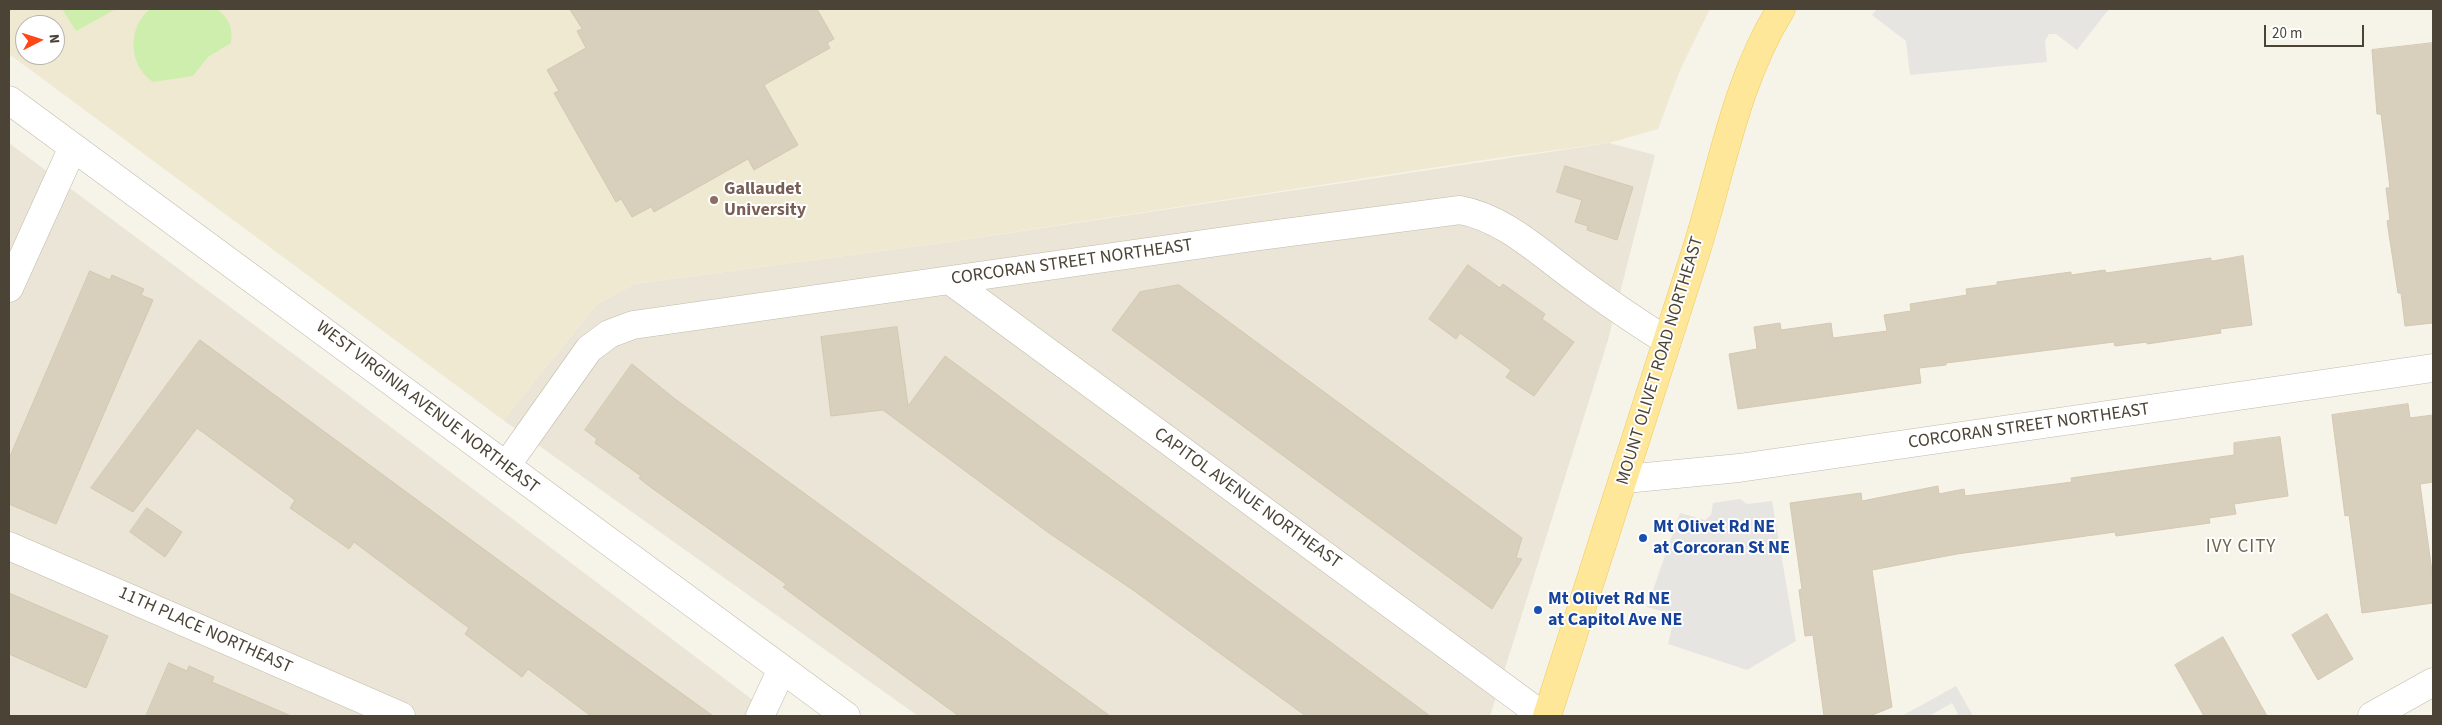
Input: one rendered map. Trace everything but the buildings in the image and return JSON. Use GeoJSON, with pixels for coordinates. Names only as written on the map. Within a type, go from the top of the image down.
{"type":"FeatureCollection","features":[{"type":"Feature","properties":{"kind":"main road","name":"MOUNT OLIVET ROAD NORTHEAST"},"geometry":{"type":"LineString","coordinates":[[1547,716],[1625,479],[1697,248],[1735,111],[1760,49],[1781,9]]}},
{"type":"Feature","properties":{"kind":"street","name":"WEST VIRGINIA AVENUE NORTHEAST"},"geometry":{"type":"LineString","coordinates":[[9,100],[846,716]]}},
{"type":"Feature","properties":{"kind":"street"},"geometry":{"type":"LineString","coordinates":[[9,288],[73,147]]}},
{"type":"Feature","properties":{"kind":"street","name":"CORCORAN STREET NORTHEAST"},"geometry":{"type":"LineString","coordinates":[[506,466],[589,350],[604,337],[621,328],[1263,236],[1460,210],[1478,214],[1509,230],[1618,310],[1668,341]]}},
{"type":"Feature","properties":{"kind":"street","name":"CAPITOL AVENUE NORTHEAST"},"geometry":{"type":"LineString","coordinates":[[951,281],[1543,716]]}},
{"type":"Feature","properties":{"kind":"street","name":"CORCORAN STREET NORTHEAST"},"geometry":{"type":"LineString","coordinates":[[1625,479],[1739,468],[2433,368]]}},
{"type":"Feature","properties":{"kind":"street","name":"11TH PLACE NORTHEAST"},"geometry":{"type":"LineString","coordinates":[[9,546],[401,716]]}},
{"type":"Feature","properties":{"kind":"street"},"geometry":{"type":"LineString","coordinates":[[760,716],[782,669]]}},
{"type":"Feature","properties":{"kind":"street"},"geometry":{"type":"LineString","coordinates":[[2372,716],[2433,682]]}},
{"type":"Feature","properties":{"kind":"shaded area","name":"Gallaudet University"},"geometry":{"type":"Polygon","coordinates":[[[9,9],[1710,9],[1680,70],[1658,129],[1609,143],[1497,158],[949,242],[634,284],[597,304],[503,420],[24,65],[65,65],[65,15],[15,15],[15,58],[9,54],[9,9]]]}},
{"type":"Feature","properties":{"kind":"shaded area"},"geometry":{"type":"Polygon","coordinates":[[[1877,9],[2109,9],[2077,50],[2056,34],[2049,34],[2045,41],[2047,62],[1910,75],[1906,41],[1872,15],[1877,9]]]}},
{"type":"Feature","properties":{"kind":"shaded area"},"geometry":{"type":"Polygon","coordinates":[[[9,143],[319,373],[774,716],[9,716],[9,143]]]}},
{"type":"Feature","properties":{"kind":"shaded area"},"geometry":{"type":"Polygon","coordinates":[[[1609,143],[1655,155],[1608,340],[1490,716],[918,716],[503,420],[597,304],[634,284],[949,242],[1609,143]]]}},
{"type":"Feature","properties":{"kind":"shaded area"},"geometry":{"type":"Polygon","coordinates":[[[1740,499],[1747,504],[1772,501],[1796,641],[1747,670],[1668,644],[1675,615],[1647,607],[1680,513],[1705,520],[1711,515],[1713,503],[1740,499]]]}},
{"type":"Feature","properties":{"kind":"shaded area"},"geometry":{"type":"Polygon","coordinates":[[[1956,686],[1973,716],[1954,716],[1958,714],[1952,703],[1929,716],[1902,716],[1956,686]]]}},
{"type":"Feature","properties":{"kind":"green space"},"geometry":{"type":"Polygon","coordinates":[[[62,9],[116,9],[76,31],[62,9]]]}},
{"type":"Feature","properties":{"kind":"green space"},"geometry":{"type":"Polygon","coordinates":[[[150,9],[216,9],[224,15],[229,23],[231,43],[208,57],[193,76],[153,82],[139,66],[135,57],[134,46],[137,26],[150,9]]]}},
{"type":"Feature","properties":{"kind":"place","name":"Gallaudet University"},"geometry":{"type":"Point","coordinates":[714,200]}},
{"type":"Feature","properties":{"kind":"place","name":"Mt Olivet Rd NE at Corcoran St NE"},"geometry":{"type":"Point","coordinates":[1643,538]}},
{"type":"Feature","properties":{"kind":"place","name":"Mt Olivet Rd NE at Capitol Ave NE"},"geometry":{"type":"Point","coordinates":[1538,610]}},
{"type":"Feature","properties":{"kind":"district","name":"IVY CITY"},"geometry":{"type":"Point","coordinates":[2241,548]}}]}
